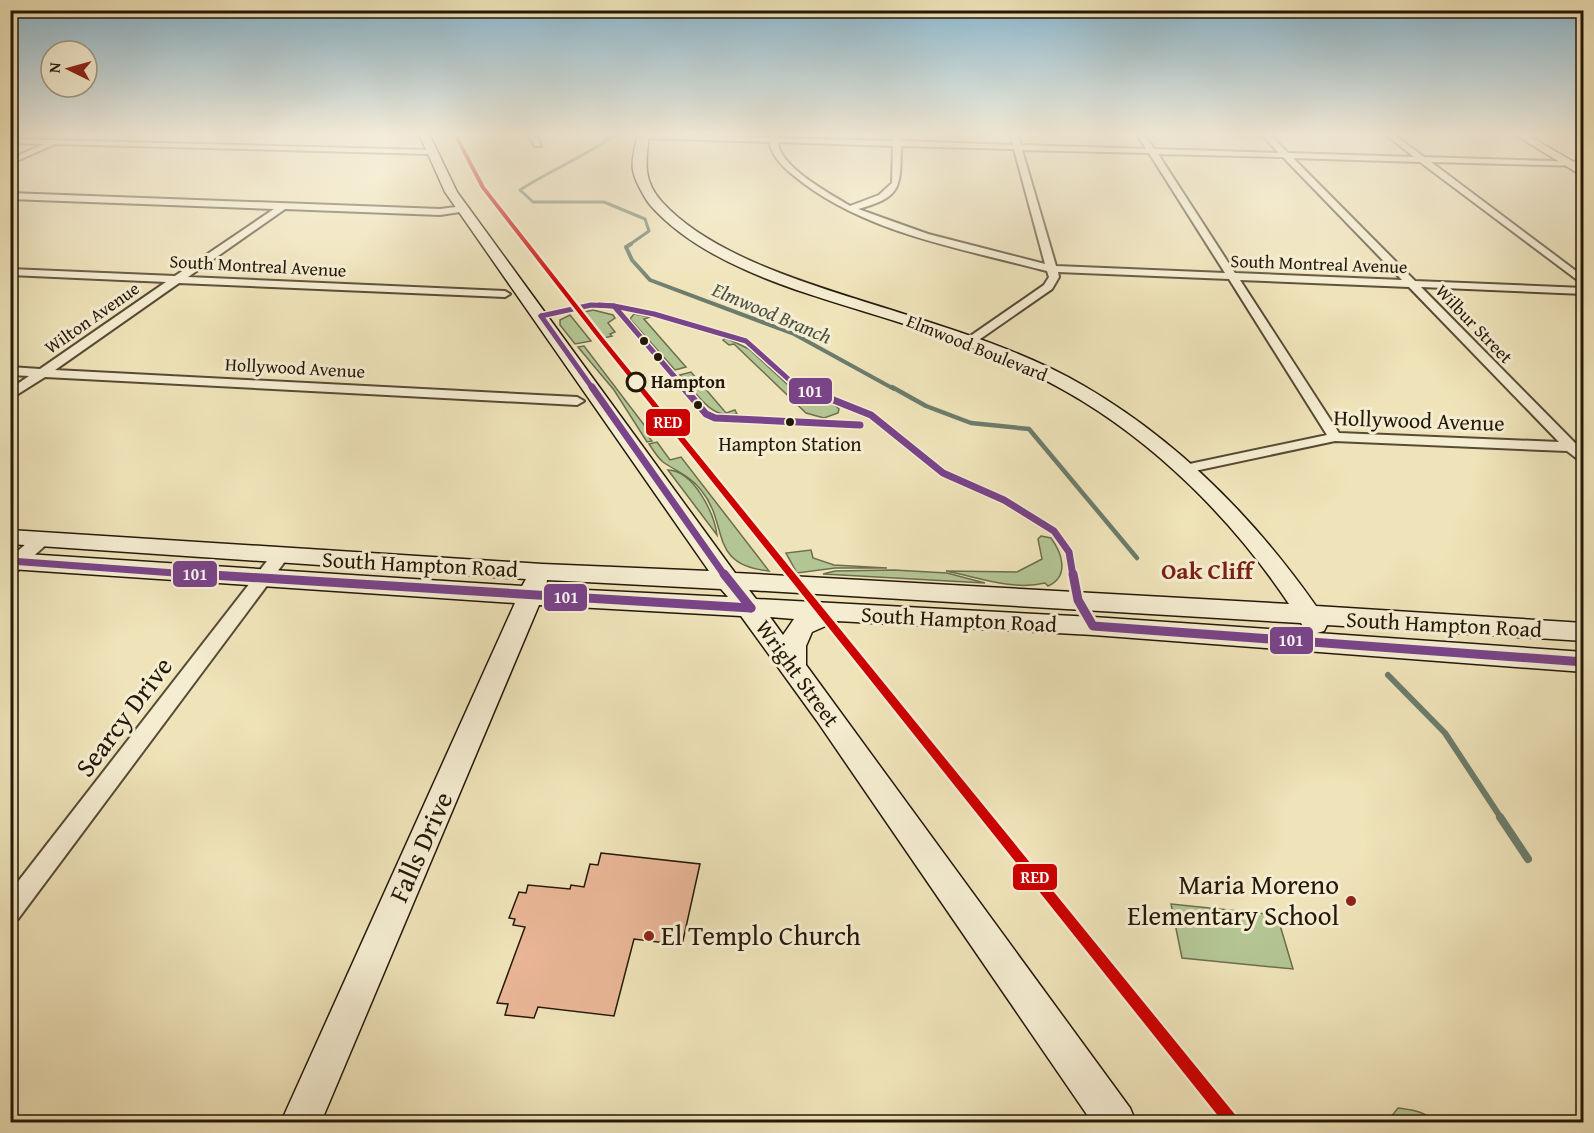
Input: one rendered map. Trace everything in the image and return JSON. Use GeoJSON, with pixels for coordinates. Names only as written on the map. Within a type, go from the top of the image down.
{"type":"FeatureCollection","features":[{"type":"Feature","properties":{"kind":"street","name":"Wright Street"},"geometry":{"type":"LineString","coordinates":[[448,187],[728,580],[794,667],[1116,1122]]}},
{"type":"Feature","properties":{"kind":"street","name":"Elmwood Boulevard"},"geometry":{"type":"LineString","coordinates":[[646,187],[662,209],[708,244],[786,281],[970,342],[1025,364],[1088,396],[1133,427],[1185,469],[1236,518],[1327,642]]}},
{"type":"Feature","properties":{"kind":"street","name":"South Montreal Avenue"},"geometry":{"type":"LineString","coordinates":[[813,187],[849,209],[925,236],[1053,269],[1584,291]]}},
{"type":"Feature","properties":{"kind":"street"},"geometry":{"type":"LineString","coordinates":[[849,209],[871,202],[892,191],[894,187]]}},
{"type":"Feature","properties":{"kind":"street"},"geometry":{"type":"LineString","coordinates":[[970,342],[1048,287],[1054,277],[1029,187]]}},
{"type":"Feature","properties":{"kind":"street"},"geometry":{"type":"LineString","coordinates":[[1176,187],[1335,436]]}},
{"type":"Feature","properties":{"kind":"street","name":"Wilbur Street"},"geometry":{"type":"LineString","coordinates":[[1317,187],[1577,447],[1584,460]]}},
{"type":"Feature","properties":{"kind":"street"},"geometry":{"type":"LineString","coordinates":[[1459,187],[1584,282]]}},
{"type":"Feature","properties":{"kind":"street"},"geometry":{"type":"LineString","coordinates":[[10,196],[440,212],[465,209]]}},
{"type":"Feature","properties":{"kind":"street","name":"Wilton Avenue"},"geometry":{"type":"LineString","coordinates":[[10,395],[282,207]]}},
{"type":"Feature","properties":{"kind":"street","name":"South Montreal Avenue"},"geometry":{"type":"LineString","coordinates":[[10,272],[505,294]]}},
{"type":"Feature","properties":{"kind":"street","name":"Hollywood Avenue"},"geometry":{"type":"LineString","coordinates":[[10,370],[577,401]]}},
{"type":"Feature","properties":{"kind":"street","name":"Hollywood Avenue"},"geometry":{"type":"LineString","coordinates":[[1185,469],[1335,436],[1577,447]]}},
{"type":"Feature","properties":{"kind":"street","name":"South Hampton Road"},"geometry":{"type":"LineString","coordinates":[[10,537],[280,556],[751,608],[1093,626],[1584,662]]}},
{"type":"Feature","properties":{"kind":"street"},"geometry":{"type":"LineString","coordinates":[[13,563],[43,538]]}},
{"type":"Feature","properties":{"kind":"street","name":"Searcy Drive"},"geometry":{"type":"LineString","coordinates":[[10,911],[280,556]]}},
{"type":"Feature","properties":{"kind":"street","name":"South Hampton Road"},"geometry":{"type":"LineString","coordinates":[[13,563],[263,578],[536,584],[728,580],[1584,632]]}},
{"type":"Feature","properties":{"kind":"street","name":"Falls Drive"},"geometry":{"type":"LineString","coordinates":[[301,1122],[536,584]]}},
{"type":"Feature","properties":{"kind":"street"},"geometry":{"type":"LineString","coordinates":[[1078,600],[1093,626]]}},
{"type":"Feature","properties":{"kind":"street"},"geometry":{"type":"LineString","coordinates":[[1093,626],[1104,602]]}},
{"type":"Feature","properties":{"kind":"street"},"geometry":{"type":"LineString","coordinates":[[794,667],[792,642],[796,632],[814,618],[840,613]]}},
{"type":"Feature","properties":{"kind":"street"},"geometry":{"type":"LineString","coordinates":[[1476,626],[1496,656]]}},
{"type":"Feature","properties":{"kind":"green space"},"geometry":{"type":"Polygon","coordinates":[[[593,310],[613,315],[615,318],[608,323],[615,332],[610,334],[612,336],[604,338],[584,312],[593,310]]]}},
{"type":"Feature","properties":{"kind":"green space"},"geometry":{"type":"Polygon","coordinates":[[[634,314],[650,317],[644,319],[686,367],[675,370],[630,319],[634,314]]]}},
{"type":"Feature","properties":{"kind":"green space"},"geometry":{"type":"Polygon","coordinates":[[[570,315],[591,341],[575,344],[560,325],[560,320],[570,315]]]}},
{"type":"Feature","properties":{"kind":"green space"},"geometry":{"type":"Polygon","coordinates":[[[726,338],[749,349],[798,394],[831,401],[839,409],[838,413],[824,418],[806,413],[734,344],[729,345],[723,340],[726,338]]]}},
{"type":"Feature","properties":{"kind":"green space"},"geometry":{"type":"Polygon","coordinates":[[[584,346],[651,434],[647,435],[652,441],[647,442],[614,390],[578,347],[584,346]]]}},
{"type":"Feature","properties":{"kind":"green space"},"geometry":{"type":"Polygon","coordinates":[[[691,372],[726,413],[735,410],[737,414],[720,413],[705,404],[680,375],[691,372]]]}},
{"type":"Feature","properties":{"kind":"green space"},"geometry":{"type":"Polygon","coordinates":[[[657,442],[670,460],[681,457],[769,571],[749,567],[736,561],[728,552],[710,503],[693,481],[659,458],[649,444],[657,442]]]}},
{"type":"Feature","properties":{"kind":"green space"},"geometry":{"type":"Polygon","coordinates":[[[668,470],[686,477],[694,485],[707,505],[717,535],[668,470]]]}},
{"type":"Feature","properties":{"kind":"green space"},"geometry":{"type":"Polygon","coordinates":[[[1041,536],[1051,538],[1061,557],[1062,564],[1059,576],[1048,586],[1045,583],[1008,584],[946,571],[1017,572],[1042,559],[1038,539],[1041,536]]]}},
{"type":"Feature","properties":{"kind":"green space"},"geometry":{"type":"Polygon","coordinates":[[[811,550],[813,558],[834,565],[887,568],[835,568],[797,573],[786,553],[811,550]]]}},
{"type":"Feature","properties":{"kind":"green space"},"geometry":{"type":"Polygon","coordinates":[[[894,570],[947,573],[985,583],[823,574],[835,571],[894,570]]]}},
{"type":"Feature","properties":{"kind":"green space"},"geometry":{"type":"Polygon","coordinates":[[[1171,904],[1277,915],[1293,969],[1182,958],[1171,904]]]}},
{"type":"Feature","properties":{"kind":"green space"},"geometry":{"type":"Polygon","coordinates":[[[1398,1108],[1422,1113],[1433,1122],[1387,1122],[1398,1108]]]}},
{"type":"Feature","properties":{"kind":"building","name":"El Templo Church"},"geometry":{"type":"Polygon","coordinates":[[[601,853],[700,864],[682,945],[634,939],[614,1016],[538,1007],[534,1018],[505,1015],[508,1004],[497,1003],[525,927],[513,925],[515,919],[509,918],[519,892],[526,893],[528,885],[570,889],[571,885],[584,887],[590,864],[598,865],[601,853]]]}},
{"type":"Feature","properties":{"kind":"waterway","name":"Elmwood Branch"},"geometry":{"type":"LineString","coordinates":[[525,187],[520,190],[533,202],[604,202],[645,219],[649,231],[629,245]]}},
{"type":"Feature","properties":{"kind":"waterway","name":"Elmwood Branch"},"geometry":{"type":"LineString","coordinates":[[631,244],[626,247],[632,260],[650,280],[794,334],[894,389]]}},
{"type":"Feature","properties":{"kind":"waterway","name":"Elmwood Branch"},"geometry":{"type":"LineString","coordinates":[[892,387],[926,406],[971,423],[1029,429],[1137,558]]}},
{"type":"Feature","properties":{"kind":"waterway","name":"Elmwood Branch"},"geometry":{"type":"LineString","coordinates":[[1388,675],[1445,733],[1501,818]]}},
{"type":"Feature","properties":{"kind":"waterway","name":"Elmwood Branch"},"geometry":{"type":"LineString","coordinates":[[1500,817],[1528,859]]}},
{"type":"Feature","properties":{"kind":"transit line","name":"RED"},"geometry":{"type":"LineString","coordinates":[[483,187],[602,340],[1232,1122]]}},
{"type":"Feature","properties":{"kind":"transit line","name":"101"},"geometry":{"type":"LineString","coordinates":[[541,316],[591,305],[614,306],[654,314],[746,341],[795,385],[871,415],[943,473],[1004,500],[1054,531],[1069,552],[1078,600],[1093,626],[1584,662]]}},
{"type":"Feature","properties":{"kind":"transit line","name":"101"},"geometry":{"type":"LineString","coordinates":[[599,305],[614,306],[706,414],[715,418],[860,425]]}},
{"type":"Feature","properties":{"kind":"transit line","name":"101"},"geometry":{"type":"LineString","coordinates":[[541,316],[728,580],[751,608]]}},
{"type":"Feature","properties":{"kind":"transit line","name":"101"},"geometry":{"type":"LineString","coordinates":[[10,561],[392,588],[751,608]]}},
{"type":"Feature","properties":{"kind":"place","name":"Hampton"},"geometry":{"type":"Point","coordinates":[636,382]}},
{"type":"Feature","properties":{"kind":"place","name":"Hampton Station"},"geometry":{"type":"Point","coordinates":[790,422]}},
{"type":"Feature","properties":{"kind":"place","name":"Maria Moreno Elementary School"},"geometry":{"type":"Point","coordinates":[1351,901]}},
{"type":"Feature","properties":{"kind":"place","name":"El Templo Church"},"geometry":{"type":"Point","coordinates":[649,936]}},
{"type":"Feature","properties":{"kind":"district","name":"Oak Cliff"},"geometry":{"type":"Point","coordinates":[1207,571]}}]}
